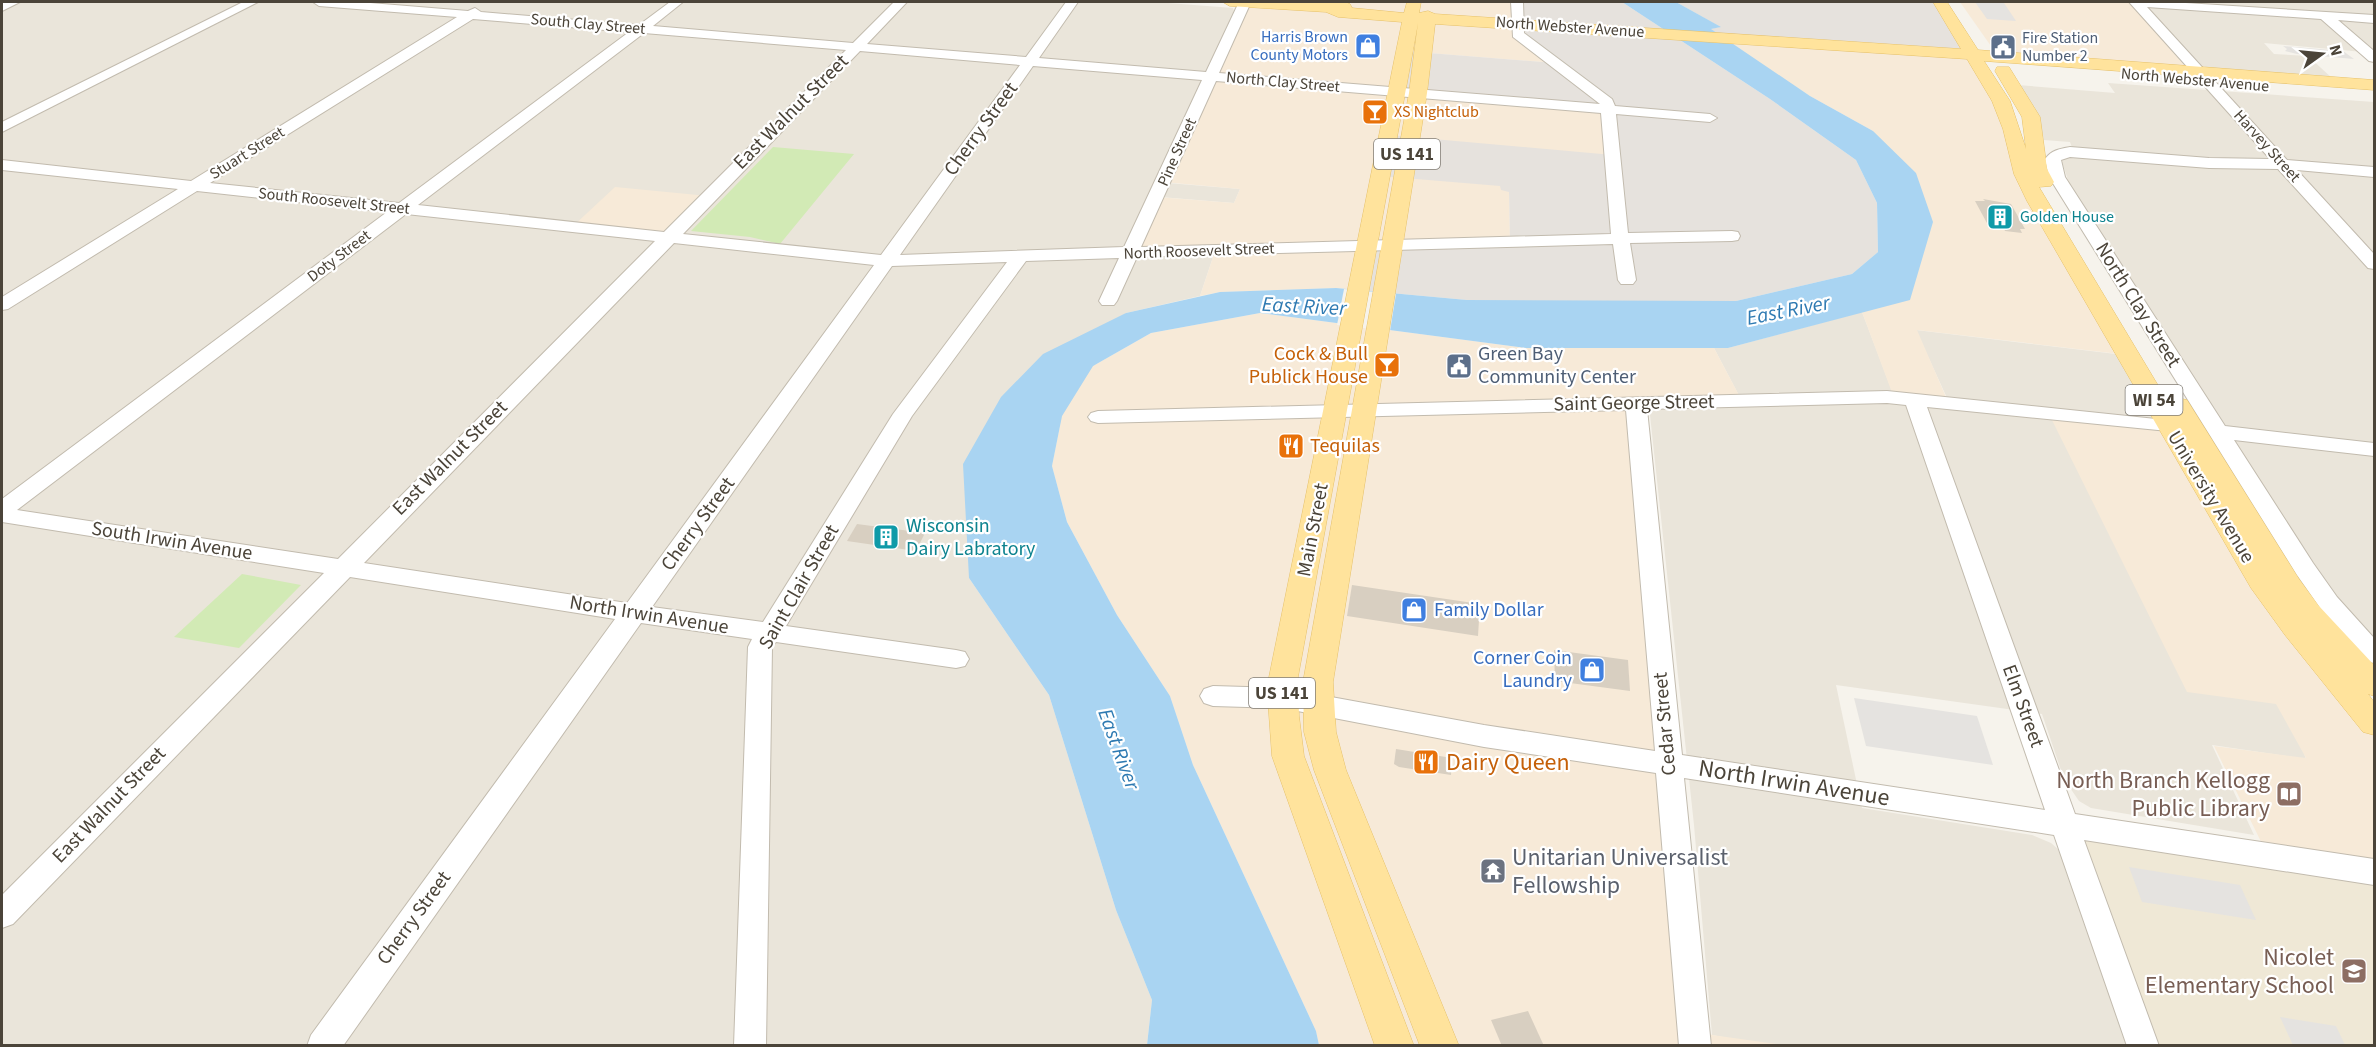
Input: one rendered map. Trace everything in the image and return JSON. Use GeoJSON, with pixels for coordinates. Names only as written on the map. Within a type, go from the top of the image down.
{"type":"FeatureCollection","features":[{"type":"Feature","properties":{"kind":"main road","name":"North Webster Avenue"},"geometry":{"type":"LineString","coordinates":[[1240,2],[1329,8],[1338,12],[1421,9],[1517,23],[1730,38],[1848,52],[1986,59],[2204,77],[2374,94]]}},
{"type":"Feature","properties":{"kind":"main road","name":"University Avenue"},"geometry":{"type":"LineString","coordinates":[[1940,2],[2031,117],[2038,169],[2047,189],[2129,327],[2289,586],[2308,612],[2374,684]]}},
{"type":"Feature","properties":{"kind":"main road","name":"University Avenue"},"geometry":{"type":"LineString","coordinates":[[1954,2],[1986,59],[2007,114],[2023,174],[2030,189],[2261,581],[2295,627],[2374,723]]}},
{"type":"Feature","properties":{"kind":"main road","name":"Main Street"},"geometry":{"type":"LineString","coordinates":[[1421,9],[1398,91],[1359,289],[1364,328],[1350,409],[1318,682],[1320,732],[1330,770],[1440,1046]]}},
{"type":"Feature","properties":{"kind":"main road","name":"Main Street"},"geometry":{"type":"LineString","coordinates":[[1364,328],[1383,291],[1418,93],[1421,9]]}},
{"type":"Feature","properties":{"kind":"main road","name":"North Webster Avenue"},"geometry":{"type":"LineString","coordinates":[[2204,77],[2374,86]]}},
{"type":"Feature","properties":{"kind":"main road","name":"Main Street"},"geometry":{"type":"LineString","coordinates":[[1350,409],[1283,677],[1282,724],[1288,756],[1395,1046]]}},
{"type":"Feature","properties":{"kind":"street"},"geometry":{"type":"LineString","coordinates":[[2,7],[14,2]]}},
{"type":"Feature","properties":{"kind":"street"},"geometry":{"type":"LineString","coordinates":[[2,128],[252,2]]}},
{"type":"Feature","properties":{"kind":"street","name":"South Clay Street"},"geometry":{"type":"LineString","coordinates":[[319,2],[856,46]]}},
{"type":"Feature","properties":{"kind":"street","name":"Stuart Street"},"geometry":{"type":"LineString","coordinates":[[2,305],[491,2]]}},
{"type":"Feature","properties":{"kind":"street","name":"Doty Street"},"geometry":{"type":"LineString","coordinates":[[2,510],[677,2]]}},
{"type":"Feature","properties":{"kind":"street","name":"East Walnut Street"},"geometry":{"type":"LineString","coordinates":[[2,915],[900,2]]}},
{"type":"Feature","properties":{"kind":"street","name":"Cherry Street"},"geometry":{"type":"LineString","coordinates":[[323,1046],[1072,2]]}},
{"type":"Feature","properties":{"kind":"street","name":"Pine Street"},"geometry":{"type":"LineString","coordinates":[[1108,302],[1212,76],[1240,2]]}},
{"type":"Feature","properties":{"kind":"street"},"geometry":{"type":"LineString","coordinates":[[1518,2],[1518,34],[1607,102],[1620,237],[1628,280]]}},
{"type":"Feature","properties":{"kind":"street"},"geometry":{"type":"LineString","coordinates":[[2135,2],[2374,19]]}},
{"type":"Feature","properties":{"kind":"street","name":"Harvey Street"},"geometry":{"type":"LineString","coordinates":[[2135,2],[2374,264]]}},
{"type":"Feature","properties":{"kind":"street"},"geometry":{"type":"LineString","coordinates":[[2308,2],[2374,58]]}},
{"type":"Feature","properties":{"kind":"street","name":"North Clay Street"},"geometry":{"type":"LineString","coordinates":[[856,46],[1710,118]]}},
{"type":"Feature","properties":{"kind":"street","name":"North Clay Street"},"geometry":{"type":"LineString","coordinates":[[2374,172],[2284,164],[2209,163],[2070,152],[2058,154],[2053,159],[2057,177],[2218,432],[2329,603],[2374,654]]}},
{"type":"Feature","properties":{"kind":"street","name":"South Roosevelt Street"},"geometry":{"type":"LineString","coordinates":[[2,165],[667,237]]}},
{"type":"Feature","properties":{"kind":"street","name":"North Roosevelt Street"},"geometry":{"type":"LineString","coordinates":[[667,237],[886,261],[1367,244],[1732,236]]}},
{"type":"Feature","properties":{"kind":"street","name":"Saint Clair Street"},"geometry":{"type":"LineString","coordinates":[[750,1046],[760,647],[903,414],[1020,257]]}},
{"type":"Feature","properties":{"kind":"street","name":"Saint George Street"},"geometry":{"type":"LineString","coordinates":[[1098,417],[1887,397],[2168,425]]}},
{"type":"Feature","properties":{"kind":"street","name":"Elm Street"},"geometry":{"type":"LineString","coordinates":[[1914,400],[2143,1046]]}},
{"type":"Feature","properties":{"kind":"street","name":"Cedar Street"},"geometry":{"type":"LineString","coordinates":[[1636,403],[1695,1046]]}},
{"type":"Feature","properties":{"kind":"street"},"geometry":{"type":"LineString","coordinates":[[2218,432],[2374,449]]}},
{"type":"Feature","properties":{"kind":"street","name":"South Irwin Avenue"},"geometry":{"type":"LineString","coordinates":[[2,515],[342,568]]}},
{"type":"Feature","properties":{"kind":"street","name":"North Irwin Avenue"},"geometry":{"type":"LineString","coordinates":[[342,568],[633,613],[956,659]]}},
{"type":"Feature","properties":{"kind":"street","name":"North Irwin Avenue"},"geometry":{"type":"LineString","coordinates":[[1213,696],[1282,698],[1484,736],[2374,873]]}},
{"type":"Feature","properties":{"kind":"shaded area"},"geometry":{"type":"Polygon","coordinates":[[[2,2],[1155,2],[1233,8],[1234,11],[1156,182],[1240,189],[1234,203],[1148,196],[1119,259],[1214,254],[1200,296],[1126,313],[969,578],[1049,695],[1116,910],[1152,1000],[1147,1045],[2,1046],[2,2]]]}},
{"type":"Feature","properties":{"kind":"shaded area"},"geometry":{"type":"Polygon","coordinates":[[[1245,2],[1517,2],[1517,23],[1556,63],[1404,51],[1608,109],[1613,155],[1501,186],[1509,192],[1510,241],[1369,291],[1336,288],[1220,292],[1200,296],[1215,251],[1132,253],[1157,197],[1234,203],[1240,189],[1163,182],[1245,2]]]}},
{"type":"Feature","properties":{"kind":"shaded area"},"geometry":{"type":"Polygon","coordinates":[[[1517,2],[1622,2],[1770,99],[1856,160],[1877,203],[1878,252],[1852,274],[1736,301],[1507,302],[1369,291],[1367,244],[1510,241],[1509,192],[1501,190],[1500,186],[1380,176],[1388,135],[1613,155],[1608,109],[1398,91],[1404,51],[1555,63],[1518,34],[1517,2]]]}},
{"type":"Feature","properties":{"kind":"shaded area"},"geometry":{"type":"Polygon","coordinates":[[[1676,2],[1936,2],[1963,49],[1716,33],[1710,29],[1720,27],[1676,2]]]}},
{"type":"Feature","properties":{"kind":"shaded area"},"geometry":{"type":"Polygon","coordinates":[[[1960,2],[2129,2],[2186,67],[1999,53],[1993,49],[1960,2]]]}},
{"type":"Feature","properties":{"kind":"shaded area"},"geometry":{"type":"Polygon","coordinates":[[[1975,2],[2004,3],[2016,21],[1987,19],[1975,2]]]}},
{"type":"Feature","properties":{"kind":"shaded area"},"geometry":{"type":"Polygon","coordinates":[[[2142,2],[2374,2],[2374,53],[2264,43],[2274,54],[2308,56],[2333,79],[2209,68],[2200,65],[2142,2]]]}},
{"type":"Feature","properties":{"kind":"shaded area"},"geometry":{"type":"Polygon","coordinates":[[[1722,38],[1973,54],[2023,174],[2128,355],[1917,330],[1949,404],[1894,398],[1862,312],[1910,299],[1873,131],[1810,96],[1722,38]]]}},
{"type":"Feature","properties":{"kind":"shaded area"},"geometry":{"type":"Polygon","coordinates":[[[2283,46],[2343,51],[2354,59],[2297,54],[2285,51],[2287,49],[2283,46]]]}},
{"type":"Feature","properties":{"kind":"shaded area"},"geometry":{"type":"Polygon","coordinates":[[[2108,83],[2374,102],[2374,645],[2338,602],[2069,183],[2062,162],[2073,150],[2070,142],[2044,140],[2040,124],[2018,85],[2115,93],[2108,83]]]}},
{"type":"Feature","properties":{"kind":"shaded area"},"geometry":{"type":"Polygon","coordinates":[[[615,187],[708,196],[667,237],[572,227],[615,187]]]}},
{"type":"Feature","properties":{"kind":"shaded area"},"geometry":{"type":"Polygon","coordinates":[[[1862,312],[1897,404],[1952,409],[1916,330],[2116,354],[2234,556],[2306,759],[2212,745],[2254,835],[2091,808],[2079,801],[2064,779],[2042,714],[1836,685],[1862,808],[2032,835],[2051,843],[2059,850],[2130,1045],[1770,1046],[1712,1035],[1694,825],[1650,415],[1652,411],[1671,407],[1744,405],[1714,348],[1728,348],[1862,312]]]}},
{"type":"Feature","properties":{"kind":"shaded area"},"geometry":{"type":"Polygon","coordinates":[[[1260,313],[1526,348],[1714,348],[1742,401],[1637,403],[1692,1023],[1712,1035],[1783,1045],[1319,1045],[1316,1031],[1193,765],[1170,696],[1117,615],[1067,522],[1052,466],[1062,416],[1093,366],[1151,333],[1260,313]]]}},
{"type":"Feature","properties":{"kind":"shaded area"},"geometry":{"type":"Polygon","coordinates":[[[2049,414],[2168,425],[2326,664],[2374,723],[2374,872],[2269,858],[2214,746],[2306,758],[2276,704],[2187,692],[2049,414]]]}},
{"type":"Feature","properties":{"kind":"shaded area"},"geometry":{"type":"Polygon","coordinates":[[[1854,698],[1977,716],[1993,765],[1866,746],[1854,698]]]}},
{"type":"Feature","properties":{"kind":"shaded area"},"geometry":{"type":"Polygon","coordinates":[[[2066,826],[2374,872],[2374,1045],[2144,1045],[2066,826]]]}},
{"type":"Feature","properties":{"kind":"shaded area"},"geometry":{"type":"Polygon","coordinates":[[[2129,867],[2240,885],[2256,920],[2142,902],[2129,867]]]}},
{"type":"Feature","properties":{"kind":"shaded area"},"geometry":{"type":"Polygon","coordinates":[[[2280,1017],[2336,1026],[2345,1045],[2293,1045],[2280,1017]]]}},
{"type":"Feature","properties":{"kind":"green space"},"geometry":{"type":"Polygon","coordinates":[[[773,147],[854,154],[780,244],[750,237],[691,231],[773,147]]]}},
{"type":"Feature","properties":{"kind":"green space"},"geometry":{"type":"Polygon","coordinates":[[[242,574],[301,585],[239,648],[174,637],[242,574]]]}},
{"type":"Feature","properties":{"kind":"water","name":"East River"},"geometry":{"type":"Polygon","coordinates":[[[1622,2],[1676,2],[1721,27],[1711,29],[1810,96],[1873,131],[1916,173],[1933,222],[1910,300],[1728,348],[1526,348],[1260,313],[1151,333],[1093,366],[1062,416],[1052,466],[1067,522],[1117,615],[1170,696],[1193,765],[1316,1031],[1319,1045],[1147,1045],[1152,1000],[1116,910],[1049,695],[969,578],[963,464],[1001,397],[1043,354],[1126,313],[1220,292],[1336,288],[1467,300],[1736,301],[1852,274],[1878,252],[1877,203],[1856,160],[1770,99],[1622,2]]]}},
{"type":"Feature","properties":{"kind":"pier"},"geometry":{"type":"Polygon","coordinates":[[[1344,289],[1396,294],[1390,331],[1337,325],[1344,289]]]}},
{"type":"Feature","properties":{"kind":"building","name":"Golden House"},"geometry":{"type":"Polygon","coordinates":[[[1983,199],[2011,204],[2025,229],[2020,229],[2022,233],[2005,231],[2003,227],[1988,225],[1975,201],[1985,201],[1983,199]]]}},
{"type":"Feature","properties":{"kind":"building","name":"Wisconsin Dairy Labratory"},"geometry":{"type":"Polygon","coordinates":[[[857,524],[925,533],[916,551],[847,541],[857,524]]]}},
{"type":"Feature","properties":{"kind":"building","name":"Family Dollar"},"geometry":{"type":"Polygon","coordinates":[[[1352,585],[1480,604],[1478,636],[1347,616],[1352,585]]]}},
{"type":"Feature","properties":{"kind":"building","name":"Corner Coin Laundry"},"geometry":{"type":"Polygon","coordinates":[[[1554,650],[1628,660],[1630,691],[1555,681],[1554,650]]]}},
{"type":"Feature","properties":{"kind":"building","name":"Dairy Queen"},"geometry":{"type":"Polygon","coordinates":[[[1396,749],[1452,758],[1451,775],[1399,767],[1394,764],[1396,749]]]}},
{"type":"Feature","properties":{"kind":"building"},"geometry":{"type":"Polygon","coordinates":[[[1528,1011],[1544,1046],[1502,1046],[1491,1020],[1528,1011]]]}},
{"type":"Feature","properties":{"kind":"place","name":"Harris Brown County Motors"},"geometry":{"type":"Point","coordinates":[1368,46]}},
{"type":"Feature","properties":{"kind":"place","name":"Fire Station Number 2"},"geometry":{"type":"Point","coordinates":[2003,47]}},
{"type":"Feature","properties":{"kind":"place","name":"XS Nightclub"},"geometry":{"type":"Point","coordinates":[1375,112]}},
{"type":"Feature","properties":{"kind":"place","name":"Golden House"},"geometry":{"type":"Point","coordinates":[2000,217]}},
{"type":"Feature","properties":{"kind":"place","name":"Cock & Bull Publick House"},"geometry":{"type":"Point","coordinates":[1387,365]}},
{"type":"Feature","properties":{"kind":"place","name":"Green Bay Community Center"},"geometry":{"type":"Point","coordinates":[1459,366]}},
{"type":"Feature","properties":{"kind":"place","name":"Tequilas"},"geometry":{"type":"Point","coordinates":[1291,446]}},
{"type":"Feature","properties":{"kind":"place","name":"Wisconsin Dairy Labratory"},"geometry":{"type":"Point","coordinates":[886,537]}},
{"type":"Feature","properties":{"kind":"place","name":"Family Dollar"},"geometry":{"type":"Point","coordinates":[1414,610]}},
{"type":"Feature","properties":{"kind":"place","name":"Corner Coin Laundry"},"geometry":{"type":"Point","coordinates":[1592,670]}},
{"type":"Feature","properties":{"kind":"place","name":"Dairy Queen"},"geometry":{"type":"Point","coordinates":[1426,762]}},
{"type":"Feature","properties":{"kind":"place","name":"North Branch Kellogg Public Library"},"geometry":{"type":"Point","coordinates":[2289,794]}},
{"type":"Feature","properties":{"kind":"place","name":"Unitarian Universalist Fellowship"},"geometry":{"type":"Point","coordinates":[1493,871]}},
{"type":"Feature","properties":{"kind":"place","name":"Nicolet Elementary School"},"geometry":{"type":"Point","coordinates":[2354,971]}}]}
